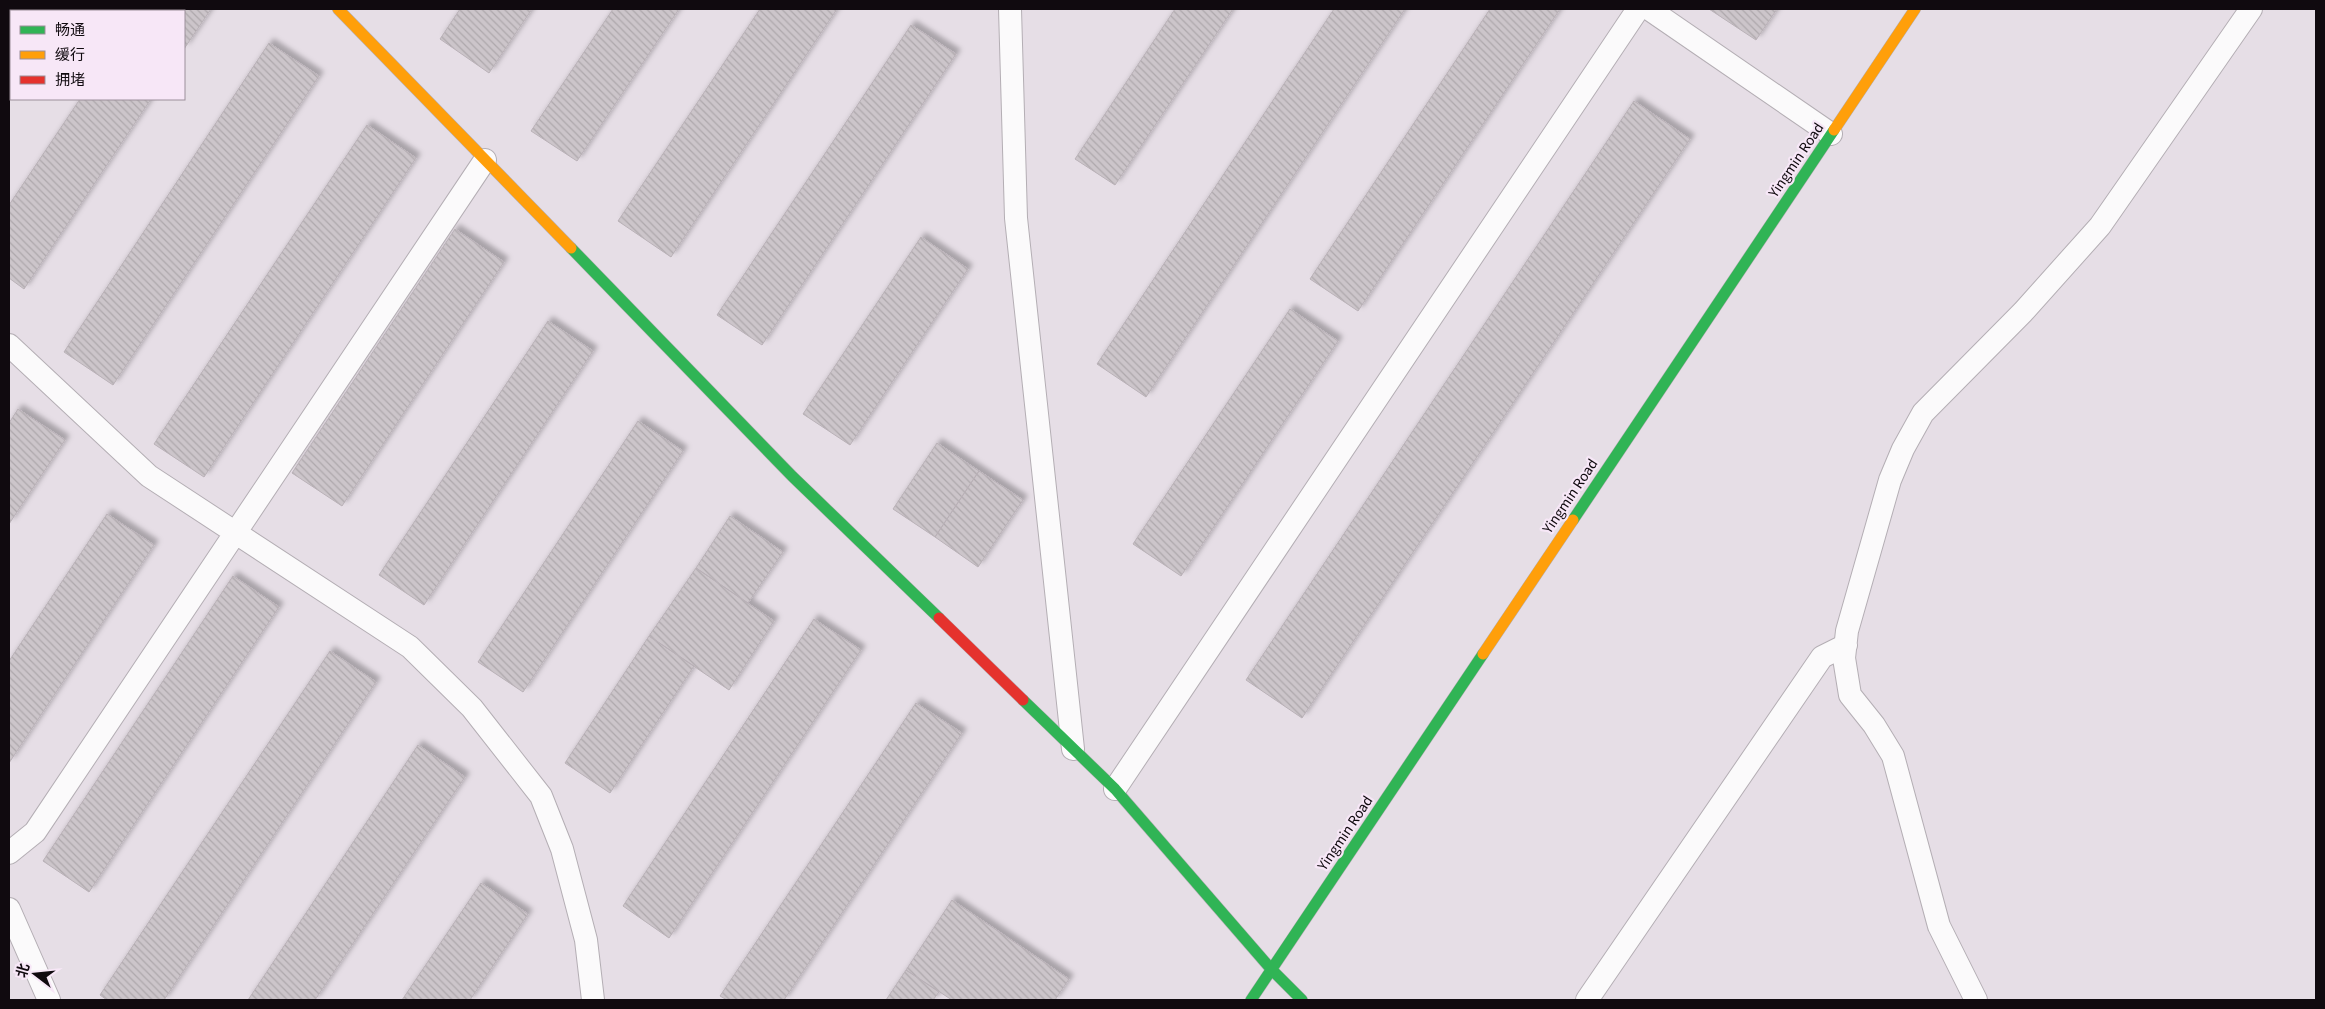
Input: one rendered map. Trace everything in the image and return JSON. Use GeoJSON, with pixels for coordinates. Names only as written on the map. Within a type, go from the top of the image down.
{"type":"FeatureCollection","features":[{"type":"Feature","properties":{"kind":"street"},"geometry":{"type":"LineString","coordinates":[[338,9],[792,476],[1115,789],[1271,969],[1302,1000]]}},
{"type":"Feature","properties":{"kind":"street","name":"Yingmin Road"},"geometry":{"type":"LineString","coordinates":[[1250,1000],[1915,9]]}},
{"type":"Feature","properties":{"kind":"lane"},"geometry":{"type":"LineString","coordinates":[[1010,9],[1016,218],[1073,749]]}},
{"type":"Feature","properties":{"kind":"lane"},"geometry":{"type":"LineString","coordinates":[[1115,789],[1638,9]]}},
{"type":"Feature","properties":{"kind":"lane"},"geometry":{"type":"LineString","coordinates":[[1649,9],[1831,134]]}},
{"type":"Feature","properties":{"kind":"lane"},"geometry":{"type":"LineString","coordinates":[[1976,1000],[1939,926],[1893,756],[1874,725],[1850,695],[1844,658],[1847,631],[1890,480],[1903,449],[1924,413],[2023,312],[2100,226],[2251,9]]}},
{"type":"Feature","properties":{"kind":"lane"},"geometry":{"type":"LineString","coordinates":[[9,853],[35,832],[485,160]]}},
{"type":"Feature","properties":{"kind":"lane"},"geometry":{"type":"LineString","coordinates":[[9,345],[149,476],[410,647],[472,708],[541,796],[562,849],[586,940],[593,1000]]}},
{"type":"Feature","properties":{"kind":"lane"},"geometry":{"type":"LineString","coordinates":[[1587,1000],[1822,657],[1846,645]]}},
{"type":"Feature","properties":{"kind":"lane"},"geometry":{"type":"LineString","coordinates":[[9,910],[49,1000]]}},
{"type":"Feature","properties":{"kind":"building"},"geometry":{"type":"Polygon","coordinates":[[[9,9],[55,9],[10,10],[9,78],[9,9]]]}},
{"type":"Feature","properties":{"kind":"building"},"geometry":{"type":"Polygon","coordinates":[[[211,9],[185,48],[185,10],[139,10],[211,9]]]}},
{"type":"Feature","properties":{"kind":"building"},"geometry":{"type":"Polygon","coordinates":[[[460,9],[532,9],[489,73],[440,39],[460,9]]]}},
{"type":"Feature","properties":{"kind":"building"},"geometry":{"type":"Polygon","coordinates":[[[613,9],[679,9],[577,161],[531,131],[613,9]]]}},
{"type":"Feature","properties":{"kind":"building"},"geometry":{"type":"Polygon","coordinates":[[[760,9],[837,9],[671,257],[618,221],[760,9]]]}},
{"type":"Feature","properties":{"kind":"building"},"geometry":{"type":"Polygon","coordinates":[[[1175,9],[1233,9],[1115,185],[1075,159],[1175,9]]]}},
{"type":"Feature","properties":{"kind":"building"},"geometry":{"type":"Polygon","coordinates":[[[1334,9],[1405,9],[1146,397],[1097,364],[1334,9]]]}},
{"type":"Feature","properties":{"kind":"building"},"geometry":{"type":"Polygon","coordinates":[[[1490,9],[1560,9],[1358,311],[1310,279],[1490,9]]]}},
{"type":"Feature","properties":{"kind":"building"},"geometry":{"type":"Polygon","coordinates":[[[1709,9],[1777,9],[1756,40],[1709,9]]]}},
{"type":"Feature","properties":{"kind":"building"},"geometry":{"type":"Polygon","coordinates":[[[911,25],[956,54],[762,345],[717,315],[911,25]]]}},
{"type":"Feature","properties":{"kind":"building"},"geometry":{"type":"Polygon","coordinates":[[[269,43],[319,76],[113,385],[64,352],[269,43]]]}},
{"type":"Feature","properties":{"kind":"building"},"geometry":{"type":"Polygon","coordinates":[[[79,100],[150,100],[24,289],[9,278],[9,205],[79,100]]]}},
{"type":"Feature","properties":{"kind":"building"},"geometry":{"type":"Polygon","coordinates":[[[1634,101],[1690,139],[1302,718],[1246,680],[1634,101]]]}},
{"type":"Feature","properties":{"kind":"building"},"geometry":{"type":"Polygon","coordinates":[[[367,125],[416,158],[204,477],[154,444],[367,125]]]}},
{"type":"Feature","properties":{"kind":"building"},"geometry":{"type":"Polygon","coordinates":[[[455,229],[504,262],[342,506],[292,473],[455,229]]]}},
{"type":"Feature","properties":{"kind":"building"},"geometry":{"type":"Polygon","coordinates":[[[921,237],[968,269],[850,445],[803,414],[921,237]]]}},
{"type":"Feature","properties":{"kind":"building"},"geometry":{"type":"Polygon","coordinates":[[[1290,309],[1338,341],[1181,576],[1133,544],[1290,309]]]}},
{"type":"Feature","properties":{"kind":"building"},"geometry":{"type":"Polygon","coordinates":[[[548,321],[593,351],[424,605],[379,575],[548,321]]]}},
{"type":"Feature","properties":{"kind":"building"},"geometry":{"type":"Polygon","coordinates":[[[18,409],[65,440],[9,524],[9,423],[18,409]]]}},
{"type":"Feature","properties":{"kind":"building"},"geometry":{"type":"Polygon","coordinates":[[[638,421],[683,451],[523,692],[478,662],[638,421]]]}},
{"type":"Feature","properties":{"kind":"building"},"geometry":{"type":"Polygon","coordinates":[[[937,443],[979,471],[935,537],[893,509],[937,443]]]}},
{"type":"Feature","properties":{"kind":"building"},"geometry":{"type":"Polygon","coordinates":[[[979,471],[1023,500],[978,567],[935,537],[979,471]]]}},
{"type":"Feature","properties":{"kind":"building"},"geometry":{"type":"Polygon","coordinates":[[[107,514],[154,545],[9,763],[9,661],[107,514]]]}},
{"type":"Feature","properties":{"kind":"building"},"geometry":{"type":"Polygon","coordinates":[[[730,516],[783,552],[748,603],[696,568],[730,516]]]}},
{"type":"Feature","properties":{"kind":"building"},"geometry":{"type":"Polygon","coordinates":[[[696,568],[774,621],[729,690],[649,636],[696,568]]]}},
{"type":"Feature","properties":{"kind":"building"},"geometry":{"type":"Polygon","coordinates":[[[233,576],[279,607],[89,892],[43,861],[233,576]]]}},
{"type":"Feature","properties":{"kind":"building"},"geometry":{"type":"Polygon","coordinates":[[[814,619],[861,650],[669,938],[623,906],[814,619]]]}},
{"type":"Feature","properties":{"kind":"building"},"geometry":{"type":"Polygon","coordinates":[[[649,636],[694,666],[610,793],[565,763],[649,636]]]}},
{"type":"Feature","properties":{"kind":"building"},"geometry":{"type":"Polygon","coordinates":[[[330,651],[376,682],[164,1000],[107,1000],[100,995],[330,651]]]}},
{"type":"Feature","properties":{"kind":"building"},"geometry":{"type":"Polygon","coordinates":[[[916,703],[962,733],[784,1000],[727,1000],[720,996],[916,703]]]}},
{"type":"Feature","properties":{"kind":"building"},"geometry":{"type":"Polygon","coordinates":[[[418,745],[465,777],[315,1000],[248,1000],[418,745]]]}},
{"type":"Feature","properties":{"kind":"building"},"geometry":{"type":"Polygon","coordinates":[[[481,883],[528,914],[470,1000],[402,1000],[481,883]]]}},
{"type":"Feature","properties":{"kind":"building"},"geometry":{"type":"Polygon","coordinates":[[[952,900],[1069,979],[1055,1000],[952,1000],[906,970],[952,900]]]}},
{"type":"Feature","properties":{"kind":"building"},"geometry":{"type":"Polygon","coordinates":[[[906,970],[939,992],[933,1000],[886,1000],[906,970]]]}},
{"type":"Feature","properties":{"kind":"traffic: fast"},"geometry":{"type":"LineString","coordinates":[[1573,520],[1834,130]]}},
{"type":"Feature","properties":{"kind":"traffic: fast"},"geometry":{"type":"LineString","coordinates":[[571,248],[792,476],[939,618]]}},
{"type":"Feature","properties":{"kind":"traffic: fast"},"geometry":{"type":"LineString","coordinates":[[1251,1000],[1483,654]]}},
{"type":"Feature","properties":{"kind":"traffic: fast"},"geometry":{"type":"LineString","coordinates":[[1023,700],[1115,789],[1271,969],[1302,1000]]}},
{"type":"Feature","properties":{"kind":"traffic: slow"},"geometry":{"type":"LineString","coordinates":[[338,9],[571,248]]}},
{"type":"Feature","properties":{"kind":"traffic: slow"},"geometry":{"type":"LineString","coordinates":[[1834,130],[1915,9]]}},
{"type":"Feature","properties":{"kind":"traffic: slow"},"geometry":{"type":"LineString","coordinates":[[1483,654],[1573,520]]}},
{"type":"Feature","properties":{"kind":"traffic: jam"},"geometry":{"type":"LineString","coordinates":[[939,618],[1023,700]]}}]}
